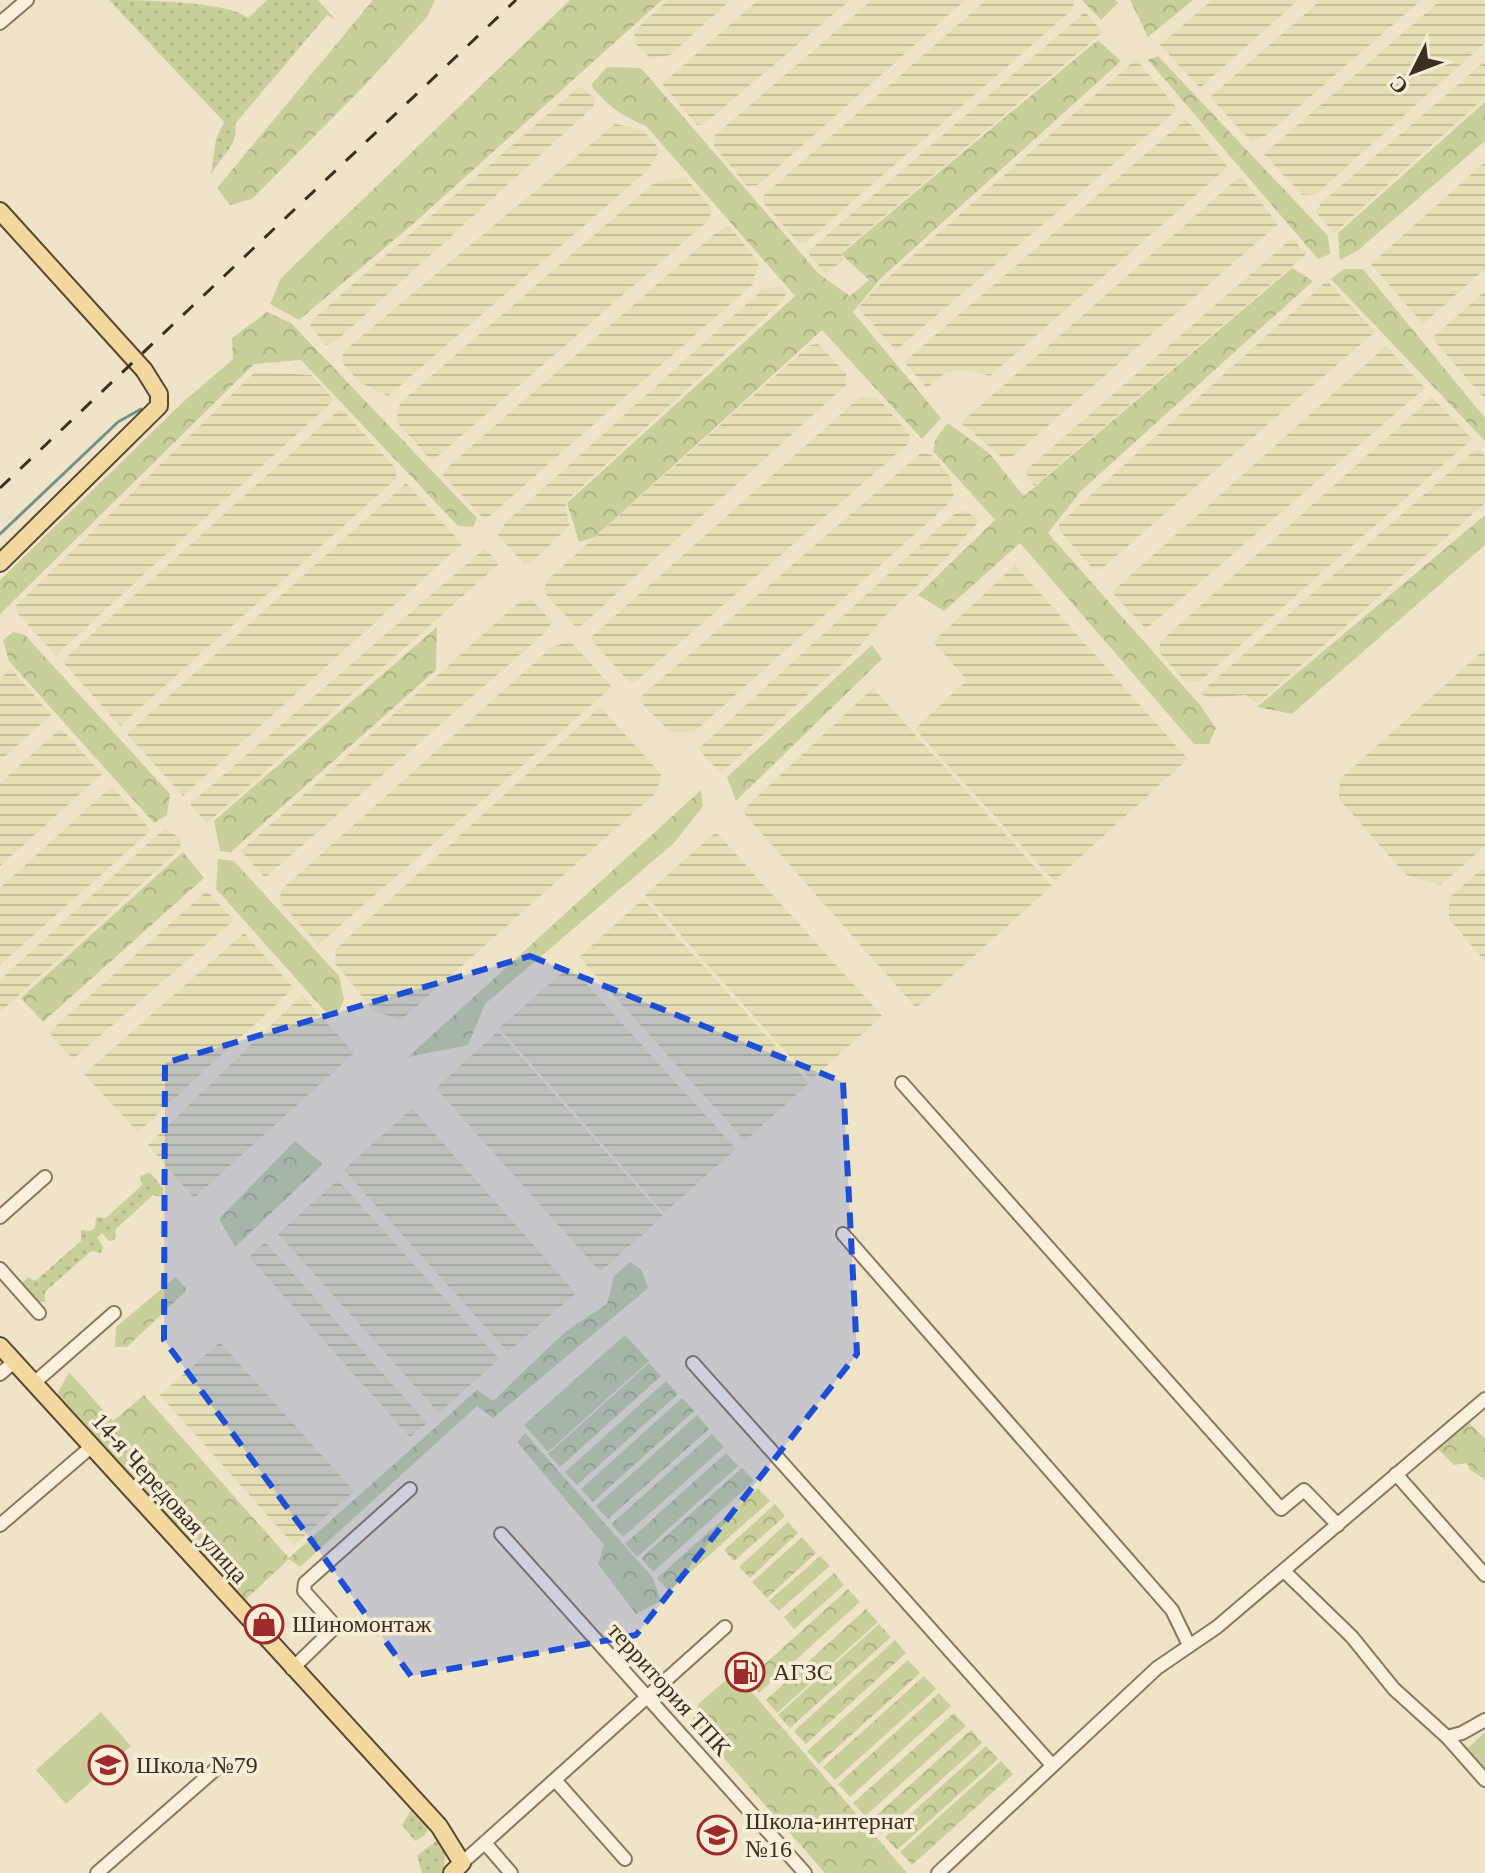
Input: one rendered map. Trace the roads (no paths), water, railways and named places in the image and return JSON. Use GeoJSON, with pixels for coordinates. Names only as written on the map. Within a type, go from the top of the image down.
{"type":"FeatureCollection","features":[{"type":"Feature","properties":{"kind":"main road"},"geometry":{"type":"LineString","coordinates":[[0,211],[160,386],[159,406],[155,414],[0,563]]}},
{"type":"Feature","properties":{"kind":"main road","name":"14-я Чередовая улица"},"geometry":{"type":"LineString","coordinates":[[0,1346],[292,1669],[439,1826],[457,1868]]}},
{"type":"Feature","properties":{"kind":"street"},"geometry":{"type":"LineString","coordinates":[[0,23],[27,0]]}},
{"type":"Feature","properties":{"kind":"street"},"geometry":{"type":"LineString","coordinates":[[902,1083],[1281,1509],[1304,1490],[1338,1525]]}},
{"type":"Feature","properties":{"kind":"street"},"geometry":{"type":"LineString","coordinates":[[0,1217],[45,1177]]}},
{"type":"Feature","properties":{"kind":"street"},"geometry":{"type":"LineString","coordinates":[[843,1234],[1172,1610],[1189,1645]]}},
{"type":"Feature","properties":{"kind":"street"},"geometry":{"type":"LineString","coordinates":[[0,1269],[39,1313]]}},
{"type":"Feature","properties":{"kind":"street"},"geometry":{"type":"LineString","coordinates":[[34,1383],[114,1313]]}},
{"type":"Feature","properties":{"kind":"street"},"geometry":{"type":"LineString","coordinates":[[0,1374],[14,1362]]}},
{"type":"Feature","properties":{"kind":"street"},"geometry":{"type":"LineString","coordinates":[[693,1363],[1052,1765]]}},
{"type":"Feature","properties":{"kind":"street"},"geometry":{"type":"LineString","coordinates":[[938,1873],[1157,1668],[1284,1571],[1485,1399]]}},
{"type":"Feature","properties":{"kind":"street"},"geometry":{"type":"LineString","coordinates":[[0,1525],[91,1447]]}},
{"type":"Feature","properties":{"kind":"street"},"geometry":{"type":"LineString","coordinates":[[1396,1474],[1485,1575]]}},
{"type":"Feature","properties":{"kind":"street"},"geometry":{"type":"LineString","coordinates":[[292,1669],[332,1630],[331,1621],[304,1591],[305,1583],[410,1489]]}},
{"type":"Feature","properties":{"kind":"street","name":"территория ТПК"},"geometry":{"type":"LineString","coordinates":[[501,1534],[805,1873]]}},
{"type":"Feature","properties":{"kind":"street"},"geometry":{"type":"LineString","coordinates":[[1284,1571],[1352,1637],[1394,1689],[1447,1737],[1485,1780]]}},
{"type":"Feature","properties":{"kind":"street"},"geometry":{"type":"LineString","coordinates":[[457,1868],[725,1627]]}},
{"type":"Feature","properties":{"kind":"street"},"geometry":{"type":"LineString","coordinates":[[1447,1737],[1462,1733],[1485,1720]]}},
{"type":"Feature","properties":{"kind":"street"},"geometry":{"type":"LineString","coordinates":[[97,1873],[218,1767]]}},
{"type":"Feature","properties":{"kind":"street"},"geometry":{"type":"LineString","coordinates":[[555,1780],[625,1859]]}},
{"type":"Feature","properties":{"kind":"street"},"geometry":{"type":"LineString","coordinates":[[485,1843],[511,1873]]}},
{"type":"Feature","properties":{"kind":"waterway"},"geometry":{"type":"LineString","coordinates":[[0,534],[118,422],[141,409]]}},
{"type":"Feature","properties":{"kind":"railway"},"geometry":{"type":"LineString","coordinates":[[0,488],[516,0]]}},
{"type":"Feature","properties":{"kind":"place","name":"Шиномонтаж"},"geometry":{"type":"Point","coordinates":[264,1624]}},
{"type":"Feature","properties":{"kind":"place","name":"АГЗС"},"geometry":{"type":"Point","coordinates":[745,1672]}},
{"type":"Feature","properties":{"kind":"place","name":"Школа №79"},"geometry":{"type":"Point","coordinates":[108,1765]}},
{"type":"Feature","properties":{"kind":"place","name":"Школа-интернат №16"},"geometry":{"type":"Point","coordinates":[717,1835]}}]}
